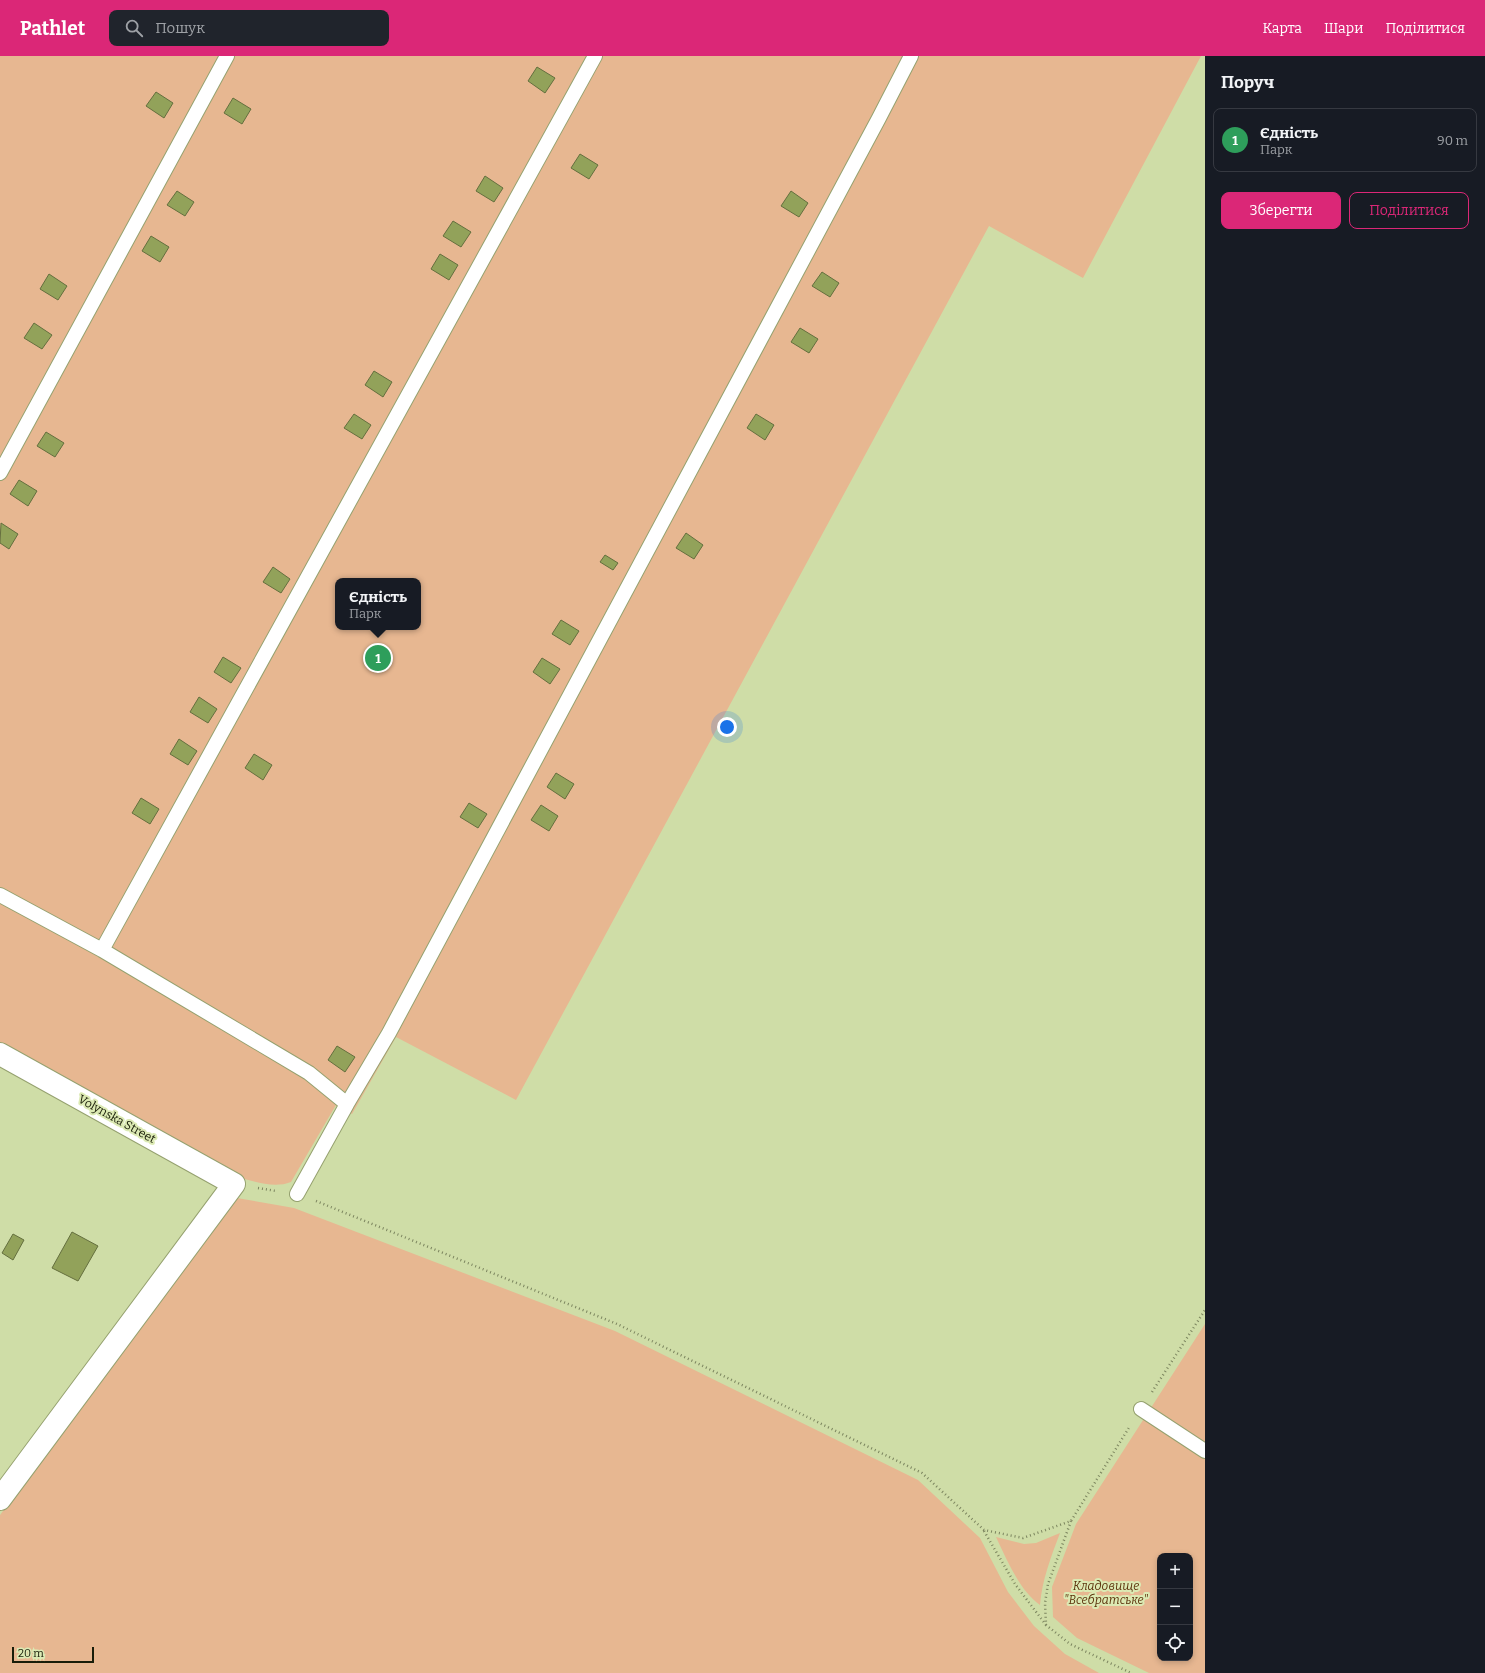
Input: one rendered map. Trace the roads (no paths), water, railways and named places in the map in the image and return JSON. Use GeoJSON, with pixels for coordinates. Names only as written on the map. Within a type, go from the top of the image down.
{"type":"FeatureCollection","features":[{"type":"Feature","properties":{"kind":"street","name":"Volynska Street"},"geometry":{"type":"LineString","coordinates":[[0,1054],[234,1184],[3,1491]]}},
{"type":"Feature","properties":{"kind":"lane"},"geometry":{"type":"LineString","coordinates":[[0,473],[227,56]]}},
{"type":"Feature","properties":{"kind":"lane"},"geometry":{"type":"LineString","coordinates":[[102,950],[595,56]]}},
{"type":"Feature","properties":{"kind":"lane"},"geometry":{"type":"LineString","coordinates":[[297,1194],[400,1012],[880,118],[911,56]]}},
{"type":"Feature","properties":{"kind":"lane"},"geometry":{"type":"LineString","coordinates":[[0,895],[102,950],[309,1073],[347,1104]]}},
{"type":"Feature","properties":{"kind":"lane"},"geometry":{"type":"LineString","coordinates":[[1140,1409],[1205,1451]]}},
{"type":"Feature","properties":{"kind":"place","name":"Єдність"},"geometry":{"type":"Point","coordinates":[378,658]}},
{"type":"Feature","properties":{"kind":"park label","name":"Кладовище \"Всебратське\""},"geometry":{"type":"Point","coordinates":[1106,1593]}}]}
